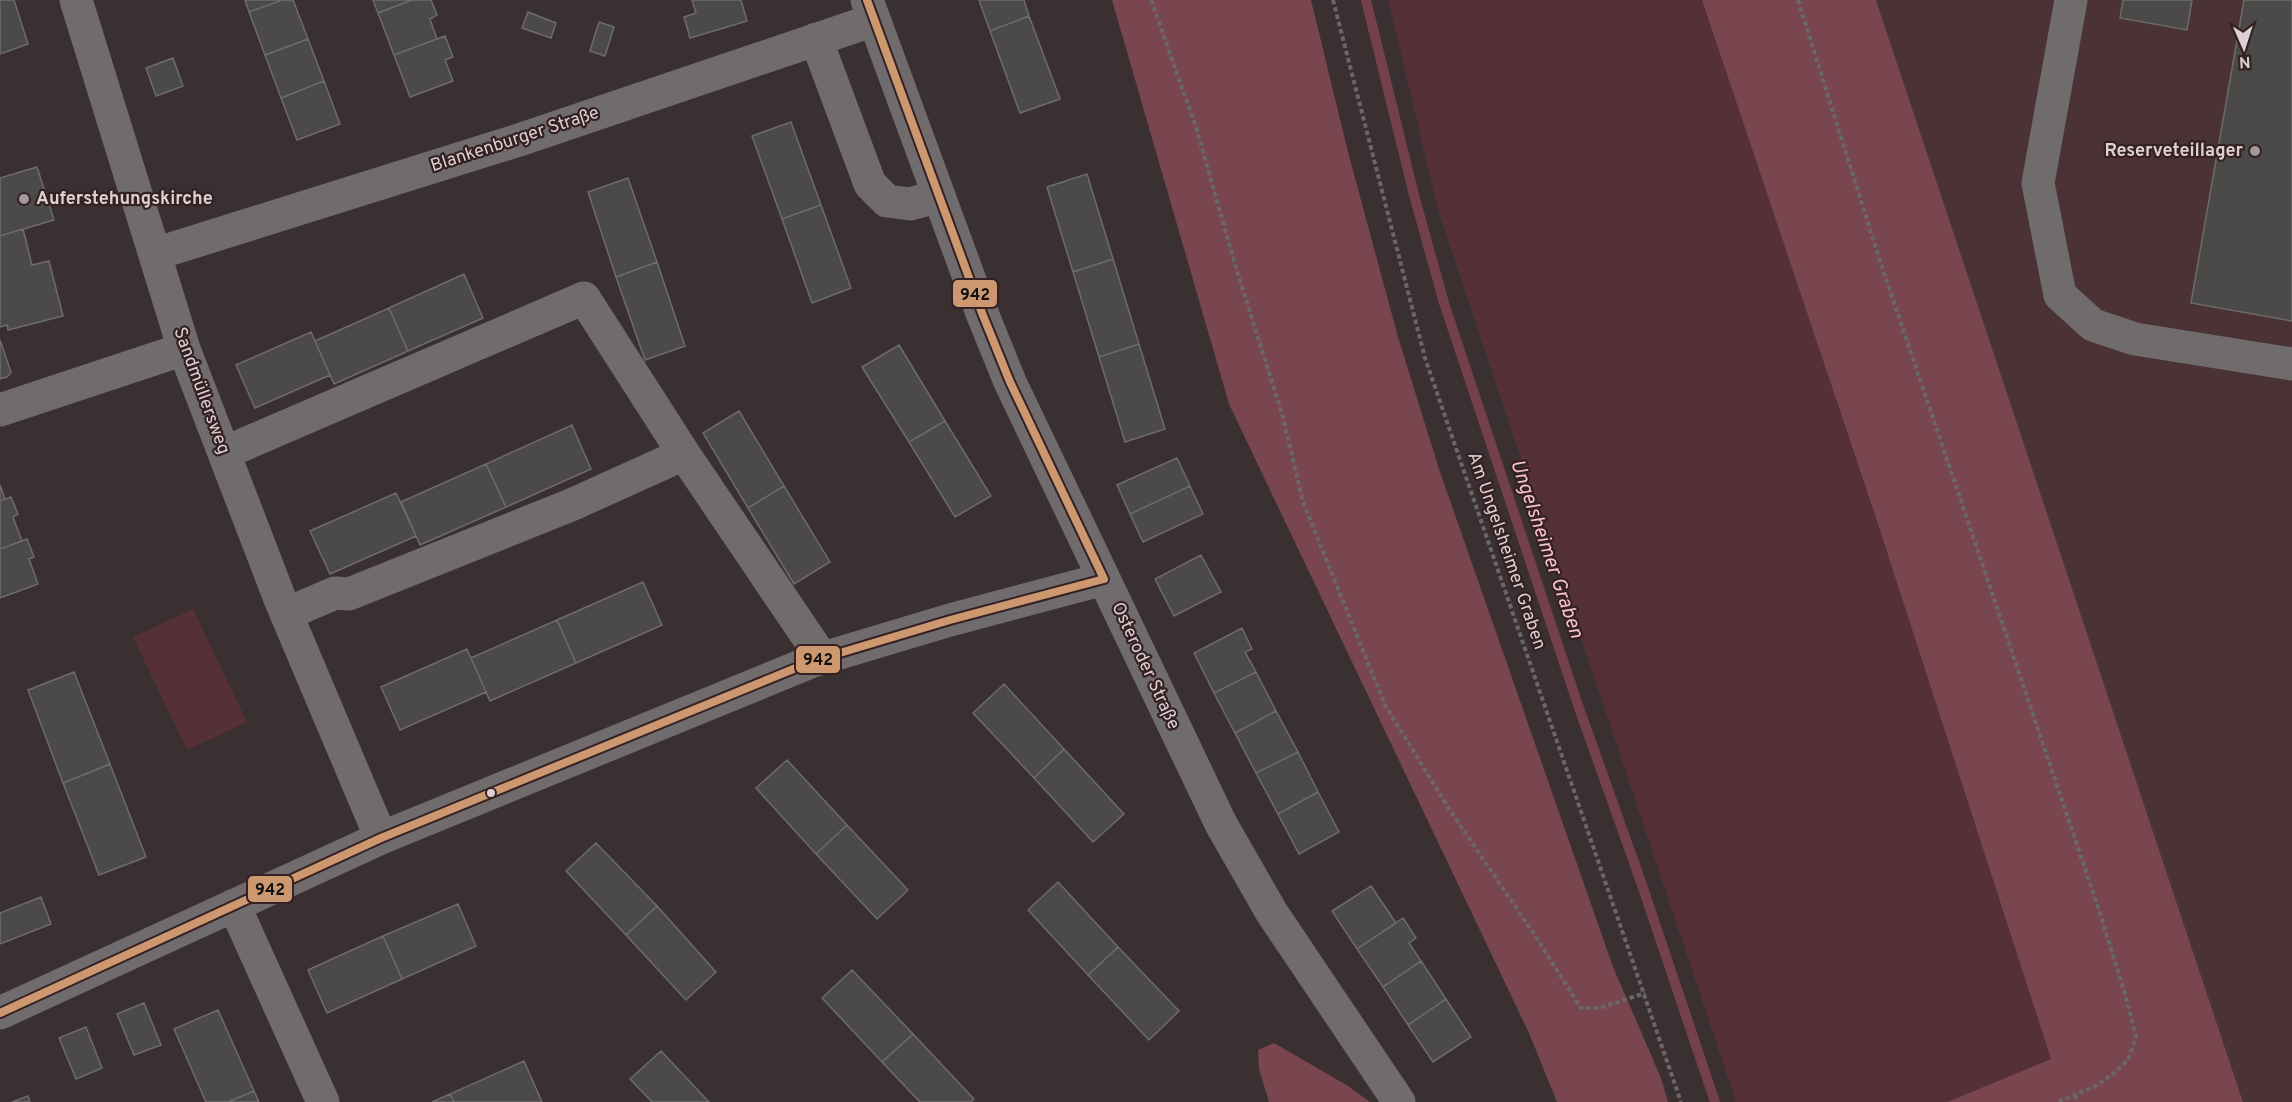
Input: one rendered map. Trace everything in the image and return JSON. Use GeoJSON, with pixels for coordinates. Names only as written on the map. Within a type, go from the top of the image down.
{"type":"FeatureCollection","features":[{"type":"Feature","properties":{"kind":"street","name":"Sandmüllersweg"},"geometry":{"type":"LineString","coordinates":[[76,0],[183,349],[286,614],[381,838]]}},
{"type":"Feature","properties":{"kind":"street"},"geometry":{"type":"LineString","coordinates":[[2071,0],[2038,183],[2060,295],[2093,325],[2135,339],[2292,364]]}},
{"type":"Feature","properties":{"kind":"street","name":"Blankenburger Straße"},"geometry":{"type":"LineString","coordinates":[[155,254],[519,140],[816,39],[870,10]]}},
{"type":"Feature","properties":{"kind":"street","name":"Osteroder Straße"},"geometry":{"type":"LineString","coordinates":[[870,10],[1010,382],[1221,824],[1272,914],[1399,1102]]}},
{"type":"Feature","properties":{"kind":"street"},"geometry":{"type":"LineString","coordinates":[[816,39],[870,184],[887,201],[910,204],[939,196]]}},
{"type":"Feature","properties":{"kind":"street"},"geometry":{"type":"LineString","coordinates":[[224,453],[584,298],[684,454],[822,658]]}},
{"type":"Feature","properties":{"kind":"street"},"geometry":{"type":"LineString","coordinates":[[0,410],[183,349]]}},
{"type":"Feature","properties":{"kind":"street"},"geometry":{"type":"LineString","coordinates":[[286,614],[334,592],[350,594],[572,505],[684,454]]}},
{"type":"Feature","properties":{"kind":"street"},"geometry":{"type":"LineString","coordinates":[[0,1013],[381,838],[822,658],[950,620],[1104,579]]}},
{"type":"Feature","properties":{"kind":"street"},"geometry":{"type":"LineString","coordinates":[[234,905],[323,1102]]}},
{"type":"Feature","properties":{"kind":"path"},"geometry":{"type":"LineString","coordinates":[[1152,0],[1196,127],[1282,417],[1303,502],[1385,705],[1451,812],[1581,1008],[1600,1008],[1645,993]]}},
{"type":"Feature","properties":{"kind":"path","name":"Am Ungelsheimer Graben"},"geometry":{"type":"LineString","coordinates":[[1333,0],[1425,358],[1681,1102]]}},
{"type":"Feature","properties":{"kind":"path"},"geometry":{"type":"LineString","coordinates":[[1798,0],[1880,261],[2098,907],[2126,996],[2136,1037],[2128,1060],[2113,1074],[2094,1087],[2057,1102]]}},
{"type":"Feature","properties":{"kind":"path"},"geometry":{"type":"LineString","coordinates":[[2075,1095],[2078,1102]]}},
{"type":"Feature","properties":{"kind":"shaded area"},"geometry":{"type":"Polygon","coordinates":[[[1112,0],[1311,0],[1348,152],[1398,337],[1439,469],[1613,967],[1661,1078],[1668,1102],[1557,1102],[1529,1033],[1229,404],[1112,0]]]}},
{"type":"Feature","properties":{"kind":"shaded area"},"geometry":{"type":"Polygon","coordinates":[[[1388,0],[1702,0],[1877,521],[2051,1059],[1947,1102],[1736,1102],[1439,213],[1388,0]]]}},
{"type":"Feature","properties":{"kind":"shaded area"},"geometry":{"type":"Polygon","coordinates":[[[1702,0],[1876,0],[2243,1102],[1947,1102],[2051,1059],[1877,521],[1702,0]]]}},
{"type":"Feature","properties":{"kind":"shaded area"},"geometry":{"type":"Polygon","coordinates":[[[1876,0],[2292,0],[2292,1102],[2243,1102],[1876,0]]]}},
{"type":"Feature","properties":{"kind":"shaded area"},"geometry":{"type":"Polygon","coordinates":[[[193,609],[247,722],[187,750],[133,637],[193,609]]]}},
{"type":"Feature","properties":{"kind":"shaded area"},"geometry":{"type":"Polygon","coordinates":[[[1274,1043],[1348,1086],[1370,1102],[1269,1102],[1259,1069],[1258,1050],[1274,1043]]]}},
{"type":"Feature","properties":{"kind":"building"},"geometry":{"type":"Polygon","coordinates":[[[0,0],[14,0],[28,44],[0,54],[0,0]]]}},
{"type":"Feature","properties":{"kind":"building"},"geometry":{"type":"Polygon","coordinates":[[[245,0],[282,0],[249,12],[245,0]]]}},
{"type":"Feature","properties":{"kind":"building"},"geometry":{"type":"Polygon","coordinates":[[[282,0],[293,0],[308,39],[265,55],[249,12],[282,0]]]}},
{"type":"Feature","properties":{"kind":"building"},"geometry":{"type":"Polygon","coordinates":[[[373,0],[412,0],[378,13],[373,0]]]}},
{"type":"Feature","properties":{"kind":"building"},"geometry":{"type":"Polygon","coordinates":[[[412,0],[431,0],[437,15],[430,19],[437,39],[394,55],[378,13],[412,0]]]}},
{"type":"Feature","properties":{"kind":"building"},"geometry":{"type":"Polygon","coordinates":[[[692,0],[741,0],[747,21],[690,38],[684,17],[696,13],[692,0]]]}},
{"type":"Feature","properties":{"kind":"building"},"geometry":{"type":"Polygon","coordinates":[[[979,0],[1024,0],[1029,16],[990,31],[979,0]]]}},
{"type":"Feature","properties":{"kind":"building"},"geometry":{"type":"Polygon","coordinates":[[[2123,0],[2192,0],[2187,30],[2120,18],[2123,0]]]}},
{"type":"Feature","properties":{"kind":"building","name":"Reserveteillager"},"geometry":{"type":"Polygon","coordinates":[[[2244,0],[2292,0],[2292,321],[2191,303],[2244,0]]]}},
{"type":"Feature","properties":{"kind":"building"},"geometry":{"type":"Polygon","coordinates":[[[528,12],[556,23],[551,38],[522,28],[528,12]]]}},
{"type":"Feature","properties":{"kind":"building"},"geometry":{"type":"Polygon","coordinates":[[[1029,16],[1060,99],[1020,113],[990,31],[1029,16]]]}},
{"type":"Feature","properties":{"kind":"building"},"geometry":{"type":"Polygon","coordinates":[[[599,22],[614,27],[605,56],[590,51],[599,22]]]}},
{"type":"Feature","properties":{"kind":"building"},"geometry":{"type":"Polygon","coordinates":[[[445,36],[453,57],[445,60],[453,81],[410,97],[394,55],[445,36]]]}},
{"type":"Feature","properties":{"kind":"building"},"geometry":{"type":"Polygon","coordinates":[[[308,39],[324,81],[281,98],[265,55],[308,39]]]}},
{"type":"Feature","properties":{"kind":"building"},"geometry":{"type":"Polygon","coordinates":[[[173,58],[183,86],[156,96],[146,68],[173,58]]]}},
{"type":"Feature","properties":{"kind":"building"},"geometry":{"type":"Polygon","coordinates":[[[324,81],[340,124],[297,140],[281,98],[324,81]]]}},
{"type":"Feature","properties":{"kind":"building"},"geometry":{"type":"Polygon","coordinates":[[[791,122],[821,205],[782,219],[752,136],[791,122]]]}},
{"type":"Feature","properties":{"kind":"building","name":"Auferstehungskirche"},"geometry":{"type":"Polygon","coordinates":[[[37,167],[54,220],[0,236],[0,178],[37,167]]]}},
{"type":"Feature","properties":{"kind":"building"},"geometry":{"type":"Polygon","coordinates":[[[1087,174],[1113,259],[1073,272],[1047,187],[1087,174]]]}},
{"type":"Feature","properties":{"kind":"building"},"geometry":{"type":"Polygon","coordinates":[[[628,178],[657,262],[616,277],[588,192],[628,178]]]}},
{"type":"Feature","properties":{"kind":"building"},"geometry":{"type":"Polygon","coordinates":[[[821,205],[851,288],[812,303],[782,219],[821,205]]]}},
{"type":"Feature","properties":{"kind":"building"},"geometry":{"type":"Polygon","coordinates":[[[23,229],[32,265],[49,261],[63,316],[8,330],[7,325],[0,327],[0,236],[23,229]]]}},
{"type":"Feature","properties":{"kind":"building"},"geometry":{"type":"Polygon","coordinates":[[[1113,259],[1139,344],[1099,357],[1073,272],[1113,259]]]}},
{"type":"Feature","properties":{"kind":"building"},"geometry":{"type":"Polygon","coordinates":[[[657,262],[685,346],[645,360],[616,277],[657,262]]]}},
{"type":"Feature","properties":{"kind":"building"},"geometry":{"type":"Polygon","coordinates":[[[464,274],[483,318],[408,351],[389,308],[464,274]]]}},
{"type":"Feature","properties":{"kind":"building"},"geometry":{"type":"Polygon","coordinates":[[[389,308],[408,351],[334,384],[315,341],[389,308]]]}},
{"type":"Feature","properties":{"kind":"building"},"geometry":{"type":"Polygon","coordinates":[[[311,332],[330,375],[255,408],[236,365],[311,332]]]}},
{"type":"Feature","properties":{"kind":"building"},"geometry":{"type":"Polygon","coordinates":[[[0,340],[11,372],[7,377],[0,379],[0,340]]]}},
{"type":"Feature","properties":{"kind":"building"},"geometry":{"type":"Polygon","coordinates":[[[1139,344],[1165,429],[1125,442],[1099,357],[1139,344]]]}},
{"type":"Feature","properties":{"kind":"building"},"geometry":{"type":"Polygon","coordinates":[[[899,345],[945,421],[909,442],[862,367],[899,345]]]}},
{"type":"Feature","properties":{"kind":"building"},"geometry":{"type":"Polygon","coordinates":[[[739,411],[784,486],[748,508],[703,433],[739,411]]]}},
{"type":"Feature","properties":{"kind":"building"},"geometry":{"type":"Polygon","coordinates":[[[945,421],[991,496],[955,517],[909,442],[945,421]]]}},
{"type":"Feature","properties":{"kind":"building"},"geometry":{"type":"Polygon","coordinates":[[[572,425],[591,469],[506,507],[486,464],[572,425]]]}},
{"type":"Feature","properties":{"kind":"building"},"geometry":{"type":"Polygon","coordinates":[[[1177,458],[1190,486],[1130,514],[1117,485],[1177,458]]]}},
{"type":"Feature","properties":{"kind":"building"},"geometry":{"type":"Polygon","coordinates":[[[486,464],[506,507],[420,545],[401,502],[486,464]]]}},
{"type":"Feature","properties":{"kind":"building"},"geometry":{"type":"Polygon","coordinates":[[[0,485],[5,499],[0,501],[0,485]]]}},
{"type":"Feature","properties":{"kind":"building"},"geometry":{"type":"Polygon","coordinates":[[[784,486],[830,562],[794,584],[748,508],[784,486]]]}},
{"type":"Feature","properties":{"kind":"building"},"geometry":{"type":"Polygon","coordinates":[[[1190,486],[1203,514],[1143,542],[1130,514],[1190,486]]]}},
{"type":"Feature","properties":{"kind":"building"},"geometry":{"type":"Polygon","coordinates":[[[396,493],[416,536],[330,574],[310,531],[396,493]]]}},
{"type":"Feature","properties":{"kind":"building"},"geometry":{"type":"Polygon","coordinates":[[[11,497],[18,514],[13,517],[22,541],[0,549],[0,501],[11,497]]]}},
{"type":"Feature","properties":{"kind":"building"},"geometry":{"type":"Polygon","coordinates":[[[27,539],[34,557],[29,559],[38,584],[0,598],[0,549],[27,539]]]}},
{"type":"Feature","properties":{"kind":"building"},"geometry":{"type":"Polygon","coordinates":[[[1201,555],[1221,592],[1174,616],[1155,579],[1201,555]]]}},
{"type":"Feature","properties":{"kind":"building"},"geometry":{"type":"Polygon","coordinates":[[[643,582],[662,625],[576,663],[557,620],[643,582]]]}},
{"type":"Feature","properties":{"kind":"building"},"geometry":{"type":"Polygon","coordinates":[[[557,620],[576,663],[490,701],[471,658],[557,620]]]}},
{"type":"Feature","properties":{"kind":"building"},"geometry":{"type":"Polygon","coordinates":[[[1242,628],[1252,649],[1245,652],[1256,672],[1214,693],[1194,653],[1242,628]]]}},
{"type":"Feature","properties":{"kind":"building"},"geometry":{"type":"Polygon","coordinates":[[[467,649],[486,692],[400,730],[381,687],[467,649]]]}},
{"type":"Feature","properties":{"kind":"building"},"geometry":{"type":"Polygon","coordinates":[[[74,672],[110,764],[63,783],[28,690],[74,672]]]}},
{"type":"Feature","properties":{"kind":"building"},"geometry":{"type":"Polygon","coordinates":[[[1256,672],[1276,711],[1235,733],[1214,693],[1256,672]]]}},
{"type":"Feature","properties":{"kind":"building"},"geometry":{"type":"Polygon","coordinates":[[[1004,684],[1064,749],[1034,778],[973,713],[1004,684]]]}},
{"type":"Feature","properties":{"kind":"building"},"geometry":{"type":"Polygon","coordinates":[[[1276,711],[1298,752],[1256,773],[1235,733],[1276,711]]]}},
{"type":"Feature","properties":{"kind":"building"},"geometry":{"type":"Polygon","coordinates":[[[1064,749],[1124,814],[1093,842],[1034,778],[1064,749]]]}},
{"type":"Feature","properties":{"kind":"building"},"geometry":{"type":"Polygon","coordinates":[[[1298,752],[1318,792],[1278,814],[1256,773],[1298,752]]]}},
{"type":"Feature","properties":{"kind":"building"},"geometry":{"type":"Polygon","coordinates":[[[787,760],[847,825],[816,854],[756,788],[787,760]]]}},
{"type":"Feature","properties":{"kind":"building"},"geometry":{"type":"Polygon","coordinates":[[[110,764],[146,857],[99,875],[63,783],[110,764]]]}},
{"type":"Feature","properties":{"kind":"building"},"geometry":{"type":"Polygon","coordinates":[[[1318,792],[1339,832],[1299,854],[1278,814],[1318,792]]]}},
{"type":"Feature","properties":{"kind":"building"},"geometry":{"type":"Polygon","coordinates":[[[847,825],[908,890],[877,919],[816,854],[847,825]]]}},
{"type":"Feature","properties":{"kind":"building"},"geometry":{"type":"Polygon","coordinates":[[[596,843],[657,906],[626,935],[566,871],[596,843]]]}},
{"type":"Feature","properties":{"kind":"building"},"geometry":{"type":"Polygon","coordinates":[[[1058,882],[1118,947],[1088,975],[1028,910],[1058,882]]]}},
{"type":"Feature","properties":{"kind":"building"},"geometry":{"type":"Polygon","coordinates":[[[1371,886],[1396,923],[1357,949],[1332,911],[1371,886]]]}},
{"type":"Feature","properties":{"kind":"building"},"geometry":{"type":"Polygon","coordinates":[[[41,897],[51,924],[0,944],[0,913],[41,897]]]}},
{"type":"Feature","properties":{"kind":"building"},"geometry":{"type":"Polygon","coordinates":[[[458,904],[476,946],[402,979],[383,936],[458,904]]]}},
{"type":"Feature","properties":{"kind":"building"},"geometry":{"type":"Polygon","coordinates":[[[657,906],[716,972],[686,1000],[626,935],[657,906]]]}},
{"type":"Feature","properties":{"kind":"building"},"geometry":{"type":"Polygon","coordinates":[[[1403,918],[1416,938],[1409,943],[1421,961],[1383,987],[1357,949],[1403,918]]]}},
{"type":"Feature","properties":{"kind":"building"},"geometry":{"type":"Polygon","coordinates":[[[383,936],[402,979],[327,1013],[308,970],[383,936]]]}},
{"type":"Feature","properties":{"kind":"building"},"geometry":{"type":"Polygon","coordinates":[[[1118,947],[1179,1011],[1149,1040],[1088,975],[1118,947]]]}},
{"type":"Feature","properties":{"kind":"building"},"geometry":{"type":"Polygon","coordinates":[[[1421,961],[1446,999],[1408,1025],[1383,987],[1421,961]]]}},
{"type":"Feature","properties":{"kind":"building"},"geometry":{"type":"Polygon","coordinates":[[[852,970],[913,1034],[882,1062],[822,998],[852,970]]]}},
{"type":"Feature","properties":{"kind":"building"},"geometry":{"type":"Polygon","coordinates":[[[1446,999],[1471,1037],[1433,1062],[1408,1025],[1446,999]]]}},
{"type":"Feature","properties":{"kind":"building"},"geometry":{"type":"Polygon","coordinates":[[[144,1003],[161,1045],[134,1055],[117,1014],[144,1003]]]}},
{"type":"Feature","properties":{"kind":"building"},"geometry":{"type":"Polygon","coordinates":[[[218,1010],[254,1091],[228,1102],[206,1102],[174,1029],[218,1010]]]}},
{"type":"Feature","properties":{"kind":"building"},"geometry":{"type":"Polygon","coordinates":[[[86,1027],[102,1068],[76,1079],[59,1038],[86,1027]]]}},
{"type":"Feature","properties":{"kind":"building"},"geometry":{"type":"Polygon","coordinates":[[[913,1034],[974,1099],[971,1102],[920,1102],[882,1062],[913,1034]]]}},
{"type":"Feature","properties":{"kind":"building"},"geometry":{"type":"Polygon","coordinates":[[[661,1051],[709,1102],[652,1102],[630,1079],[661,1051]]]}},
{"type":"Feature","properties":{"kind":"building"},"geometry":{"type":"Polygon","coordinates":[[[524,1061],[542,1102],[454,1102],[450,1094],[524,1061]]]}},
{"type":"Feature","properties":{"kind":"building"},"geometry":{"type":"Polygon","coordinates":[[[254,1091],[259,1102],[228,1102],[254,1091]]]}},
{"type":"Feature","properties":{"kind":"building"},"geometry":{"type":"Polygon","coordinates":[[[450,1094],[454,1102],[432,1102],[450,1094]]]}},
{"type":"Feature","properties":{"kind":"building"},"geometry":{"type":"Polygon","coordinates":[[[28,1096],[30,1102],[12,1102],[28,1096]]]}},
{"type":"Feature","properties":{"kind":"waterway","name":"Ungelsheimer Graben"},"geometry":{"type":"LineString","coordinates":[[1366,0],[1414,195],[1444,303],[1579,708],[1641,882],[1715,1102]]}},
{"type":"Feature","properties":{"kind":"transit line","name":"942"},"geometry":{"type":"LineString","coordinates":[[867,0],[982,313],[1010,382],[1104,579]]}},
{"type":"Feature","properties":{"kind":"transit line","name":"942"},"geometry":{"type":"LineString","coordinates":[[0,1013],[381,838],[813,661],[950,620],[1104,579]]}},
{"type":"Feature","properties":{"kind":"place","name":"Reserveteillager"},"geometry":{"type":"Point","coordinates":[2255,151]}},
{"type":"Feature","properties":{"kind":"place","name":"Auferstehungskirche"},"geometry":{"type":"Point","coordinates":[24,199]}}]}
